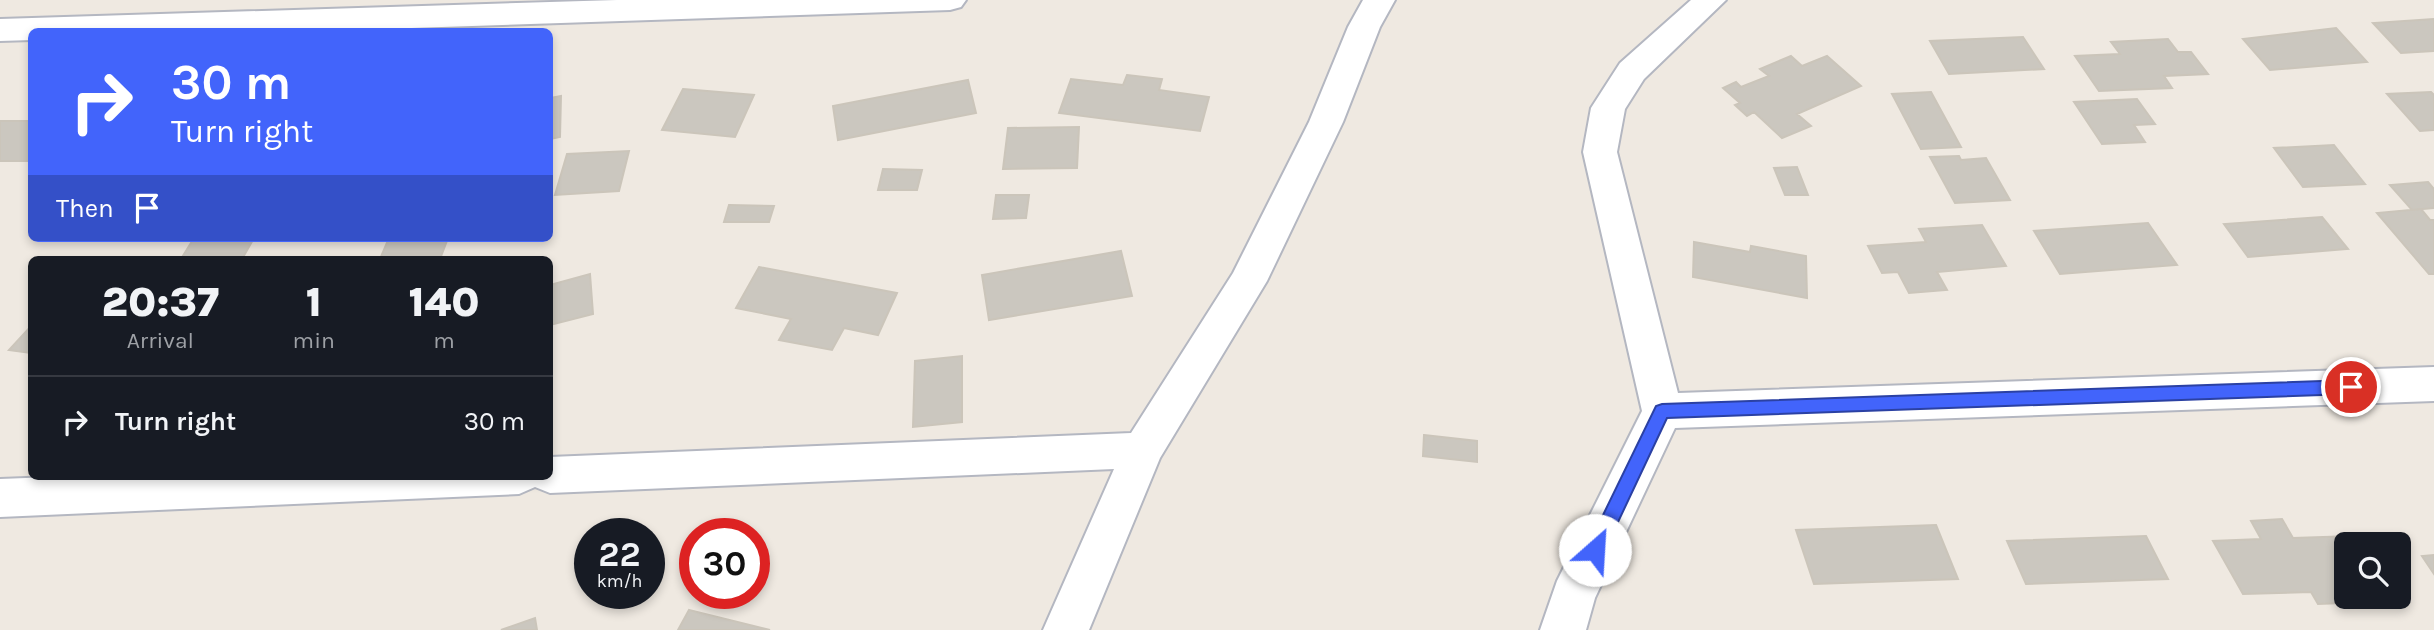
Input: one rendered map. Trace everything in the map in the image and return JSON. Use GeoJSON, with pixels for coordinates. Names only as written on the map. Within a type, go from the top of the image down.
{"type":"FeatureCollection","features":[{"type":"Feature","properties":{"kind":"street"},"geometry":{"type":"LineString","coordinates":[[63,28],[950,0]]}},
{"type":"Feature","properties":{"kind":"street"},"geometry":{"type":"LineString","coordinates":[[1066,630],[1143,450],[1248,281],[1326,122],[1364,27],[1379,0]]}},
{"type":"Feature","properties":{"kind":"street"},"geometry":{"type":"LineString","coordinates":[[1563,630],[1573,596],[1662,411],[1600,152],[1608,108],[1632,71],[1710,0]]}},
{"type":"Feature","properties":{"kind":"street"},"geometry":{"type":"LineString","coordinates":[[0,30],[28,29]]}},
{"type":"Feature","properties":{"kind":"street"},"geometry":{"type":"LineString","coordinates":[[1662,411],[2434,384]]}},
{"type":"Feature","properties":{"kind":"street"},"geometry":{"type":"LineString","coordinates":[[553,475],[1143,450]]}},
{"type":"Feature","properties":{"kind":"street"},"geometry":{"type":"LineString","coordinates":[[0,498],[425,480]]}},
{"type":"Feature","properties":{"kind":"building"},"geometry":{"type":"Polygon","coordinates":[[[2434,19],[2434,51],[2401,53],[2373,23],[2434,19]]]}},
{"type":"Feature","properties":{"kind":"building"},"geometry":{"type":"Polygon","coordinates":[[[2336,28],[2367,62],[2270,70],[2243,39],[2336,28]]]}},
{"type":"Feature","properties":{"kind":"building"},"geometry":{"type":"Polygon","coordinates":[[[2023,37],[2044,69],[1949,74],[1930,41],[2023,37]]]}},
{"type":"Feature","properties":{"kind":"building"},"geometry":{"type":"Polygon","coordinates":[[[2168,39],[2178,52],[2191,52],[2208,74],[2164,76],[2172,88],[2099,91],[2075,56],[2120,54],[2111,42],[2168,39]]]}},
{"type":"Feature","properties":{"kind":"building"},"geometry":{"type":"Polygon","coordinates":[[[1791,56],[1802,66],[1827,56],[1861,86],[1797,114],[1811,126],[1782,138],[1754,112],[1747,116],[1735,105],[1740,103],[1723,88],[1736,82],[1741,87],[1769,76],[1760,69],[1791,56]]]}},
{"type":"Feature","properties":{"kind":"building"},"geometry":{"type":"Polygon","coordinates":[[[1127,75],[1162,79],[1159,90],[1209,97],[1200,131],[1059,113],[1071,79],[1123,85],[1127,75]]]}},
{"type":"Feature","properties":{"kind":"building"},"geometry":{"type":"Polygon","coordinates":[[[968,80],[976,113],[838,140],[833,106],[968,80]]]}},
{"type":"Feature","properties":{"kind":"building"},"geometry":{"type":"Polygon","coordinates":[[[683,89],[754,95],[735,137],[662,130],[683,89]]]}},
{"type":"Feature","properties":{"kind":"building"},"geometry":{"type":"Polygon","coordinates":[[[1931,92],[1961,147],[1921,149],[1892,94],[1931,92]]]}},
{"type":"Feature","properties":{"kind":"building"},"geometry":{"type":"Polygon","coordinates":[[[2431,92],[2434,95],[2434,130],[2420,131],[2387,94],[2431,92]]]}},
{"type":"Feature","properties":{"kind":"building"},"geometry":{"type":"Polygon","coordinates":[[[561,96],[560,137],[553,138],[553,97],[561,96]]]}},
{"type":"Feature","properties":{"kind":"building"},"geometry":{"type":"Polygon","coordinates":[[[2137,99],[2155,124],[2134,125],[2145,142],[2102,144],[2074,102],[2137,99]]]}},
{"type":"Feature","properties":{"kind":"building"},"geometry":{"type":"Polygon","coordinates":[[[0,121],[28,121],[28,161],[0,161],[0,121]]]}},
{"type":"Feature","properties":{"kind":"building"},"geometry":{"type":"Polygon","coordinates":[[[1079,127],[1077,168],[1003,169],[1008,128],[1079,127]]]}},
{"type":"Feature","properties":{"kind":"building"},"geometry":{"type":"Polygon","coordinates":[[[2334,145],[2365,184],[2303,187],[2274,148],[2334,145]]]}},
{"type":"Feature","properties":{"kind":"building"},"geometry":{"type":"Polygon","coordinates":[[[629,151],[619,191],[555,195],[567,154],[629,151]]]}},
{"type":"Feature","properties":{"kind":"building"},"geometry":{"type":"Polygon","coordinates":[[[1959,156],[1961,160],[1986,158],[2010,200],[1955,203],[1930,157],[1959,156]]]}},
{"type":"Feature","properties":{"kind":"building"},"geometry":{"type":"Polygon","coordinates":[[[1797,167],[1808,195],[1785,195],[1774,168],[1797,167]]]}},
{"type":"Feature","properties":{"kind":"building"},"geometry":{"type":"Polygon","coordinates":[[[883,169],[922,170],[917,190],[878,190],[883,169]]]}},
{"type":"Feature","properties":{"kind":"building"},"geometry":{"type":"Polygon","coordinates":[[[2428,182],[2434,189],[2434,208],[2412,210],[2390,185],[2428,182]]]}},
{"type":"Feature","properties":{"kind":"building"},"geometry":{"type":"Polygon","coordinates":[[[996,195],[1029,195],[1026,218],[993,219],[996,195]]]}},
{"type":"Feature","properties":{"kind":"building"},"geometry":{"type":"Polygon","coordinates":[[[729,205],[774,206],[769,222],[724,222],[729,205]]]}},
{"type":"Feature","properties":{"kind":"building"},"geometry":{"type":"Polygon","coordinates":[[[2421,209],[2430,220],[2434,220],[2434,274],[2429,274],[2377,213],[2421,209]]]}},
{"type":"Feature","properties":{"kind":"building"},"geometry":{"type":"Polygon","coordinates":[[[2322,217],[2348,249],[2248,257],[2224,224],[2322,217]]]}},
{"type":"Feature","properties":{"kind":"building"},"geometry":{"type":"Polygon","coordinates":[[[2148,223],[2177,265],[2060,274],[2034,231],[2148,223]]]}},
{"type":"Feature","properties":{"kind":"building"},"geometry":{"type":"Polygon","coordinates":[[[1982,225],[2006,266],[1937,272],[1947,290],[1909,293],[1898,272],[1882,273],[1868,246],[1926,242],[1919,229],[1982,225]]]}},
{"type":"Feature","properties":{"kind":"building"},"geometry":{"type":"Polygon","coordinates":[[[192,242],[252,242],[244,256],[183,256],[192,242]]]}},
{"type":"Feature","properties":{"kind":"building"},"geometry":{"type":"Polygon","coordinates":[[[387,242],[446,242],[441,256],[381,256],[387,242]]]}},
{"type":"Feature","properties":{"kind":"building"},"geometry":{"type":"Polygon","coordinates":[[[1694,242],[1750,252],[1751,246],[1806,256],[1807,298],[1693,277],[1694,242]]]}},
{"type":"Feature","properties":{"kind":"building"},"geometry":{"type":"Polygon","coordinates":[[[1121,251],[1132,296],[989,320],[982,275],[1121,251]]]}},
{"type":"Feature","properties":{"kind":"building"},"geometry":{"type":"Polygon","coordinates":[[[759,267],[897,293],[878,335],[844,328],[832,350],[779,340],[791,319],[736,308],[759,267]]]}},
{"type":"Feature","properties":{"kind":"building"},"geometry":{"type":"Polygon","coordinates":[[[590,274],[593,314],[553,324],[553,284],[590,274]]]}},
{"type":"Feature","properties":{"kind":"building"},"geometry":{"type":"Polygon","coordinates":[[[28,329],[28,352],[9,350],[28,329]]]}},
{"type":"Feature","properties":{"kind":"building"},"geometry":{"type":"Polygon","coordinates":[[[962,356],[962,422],[913,427],[915,361],[962,356]]]}},
{"type":"Feature","properties":{"kind":"building"},"geometry":{"type":"Polygon","coordinates":[[[1424,435],[1477,441],[1477,462],[1423,456],[1424,435]]]}},
{"type":"Feature","properties":{"kind":"building"},"geometry":{"type":"Polygon","coordinates":[[[2282,519],[2293,538],[2334,537],[2334,603],[2318,604],[2311,592],[2243,594],[2213,541],[2261,539],[2251,521],[2282,519]]]}},
{"type":"Feature","properties":{"kind":"building"},"geometry":{"type":"Polygon","coordinates":[[[1936,525],[1958,579],[1814,584],[1796,530],[1936,525]]]}},
{"type":"Feature","properties":{"kind":"building"},"geometry":{"type":"Polygon","coordinates":[[[2146,536],[2168,579],[2026,584],[2007,541],[2146,536]]]}},
{"type":"Feature","properties":{"kind":"building"},"geometry":{"type":"Polygon","coordinates":[[[2434,555],[2434,574],[2422,556],[2434,555]]]}},
{"type":"Feature","properties":{"kind":"building"},"geometry":{"type":"Polygon","coordinates":[[[689,610],[770,630],[678,630],[689,610]]]}},
{"type":"Feature","properties":{"kind":"building"},"geometry":{"type":"Polygon","coordinates":[[[535,618],[537,630],[501,630],[535,618]]]}},
{"type":"Feature","properties":{"kind":"route"},"geometry":{"type":"LineString","coordinates":[[1595,550],[1662,411],[2351,387]]}}]}
